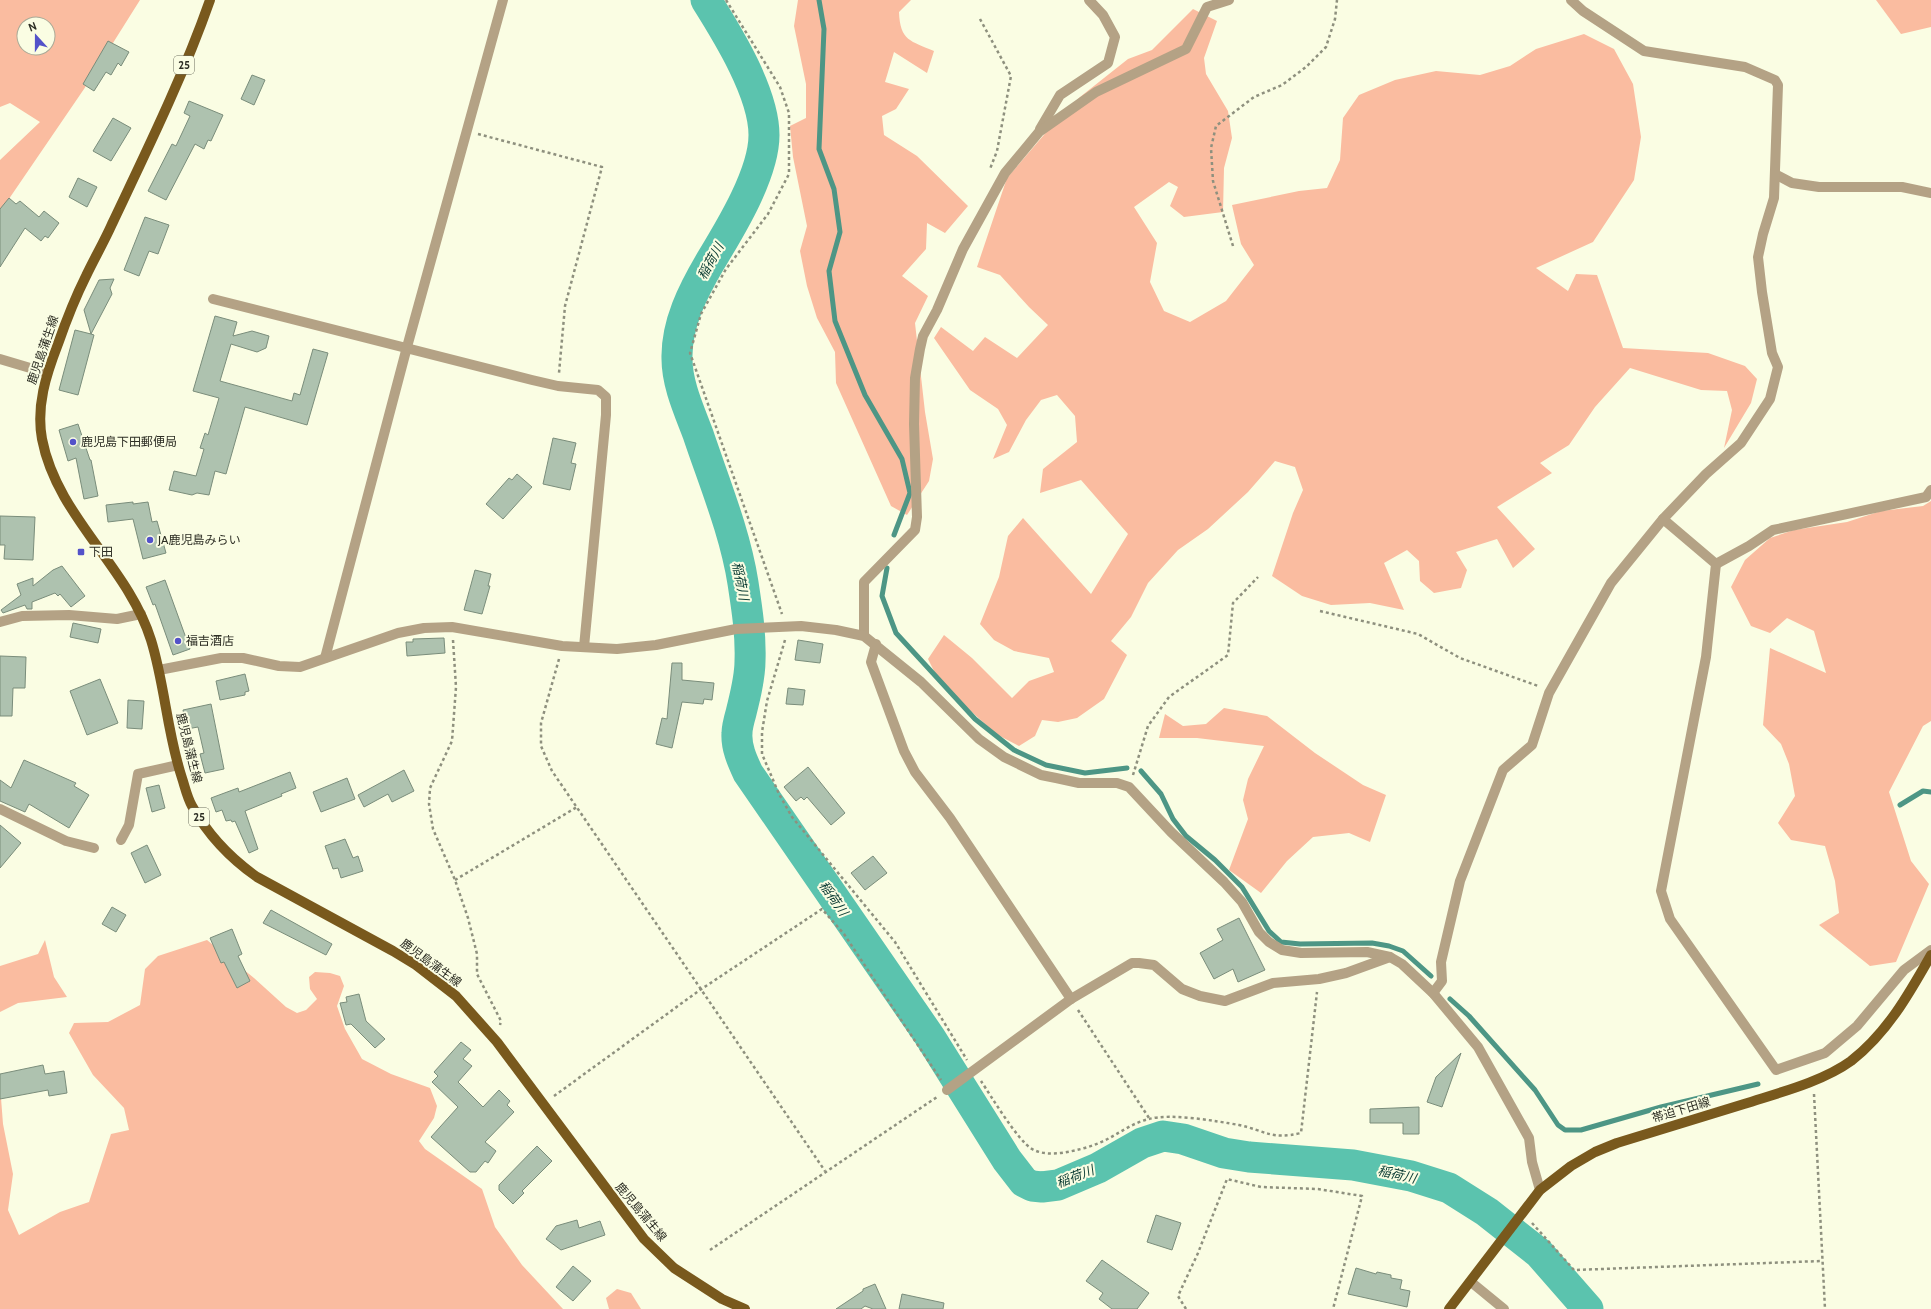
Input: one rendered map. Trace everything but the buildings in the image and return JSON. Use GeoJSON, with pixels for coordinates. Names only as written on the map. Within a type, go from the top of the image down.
{"type":"FeatureCollection","features":[{"type":"Feature","properties":{"kind":"main road","name":"鹿児島蒲生線"},"geometry":{"type":"LineString","coordinates":[[210,0],[198,35],[156,129],[82,284],[47,373],[40,412],[42,440],[61,493],[76,517],[124,582],[142,614],[159,670],[178,765],[190,804],[217,843],[236,862],[257,877],[294,899],[393,951],[416,965],[456,996],[497,1042],[644,1239],[674,1268],[722,1299],[745,1309]]}},
{"type":"Feature","properties":{"kind":"main road","name":"帯迫下田線"},"geometry":{"type":"LineString","coordinates":[[1449,1309],[1540,1190],[1571,1166],[1595,1152],[1617,1143],[1784,1092],[1814,1080],[1850,1062],[1870,1044],[1901,1007],[1931,955]]}},
{"type":"Feature","properties":{"kind":"street"},"geometry":{"type":"LineString","coordinates":[[325,658],[407,347],[503,0]]}},
{"type":"Feature","properties":{"kind":"street"},"geometry":{"type":"LineString","coordinates":[[864,636],[864,582],[915,530],[917,511],[914,424],[915,378],[923,336],[937,310],[963,248],[1005,173],[1037,134],[1060,95],[1108,63],[1115,37],[1103,15],[1089,0]]}},
{"type":"Feature","properties":{"kind":"street"},"geometry":{"type":"LineString","coordinates":[[1037,134],[1096,92],[1186,49],[1206,3],[1229,0]]}},
{"type":"Feature","properties":{"kind":"street"},"geometry":{"type":"LineString","coordinates":[[1433,993],[1442,981],[1441,962],[1460,881],[1504,770],[1532,745],[1550,690],[1611,583],[1663,520],[1706,474],[1741,444],[1770,399],[1778,367],[1771,345],[1758,257],[1774,198],[1778,85],[1775,80],[1745,67],[1644,51],[1583,11],[1571,0]]}},
{"type":"Feature","properties":{"kind":"street"},"geometry":{"type":"LineString","coordinates":[[1775,174],[1792,183],[1819,187],[1902,187],[1931,193]]}},
{"type":"Feature","properties":{"kind":"street"},"geometry":{"type":"LineString","coordinates":[[213,299],[558,386],[598,390],[606,397],[606,415],[584,647]]}},
{"type":"Feature","properties":{"kind":"street"},"geometry":{"type":"LineString","coordinates":[[0,359],[47,373]]}},
{"type":"Feature","properties":{"kind":"street"},"geometry":{"type":"LineString","coordinates":[[1716,564],[1749,546],[1773,530],[1926,497],[1931,490]]}},
{"type":"Feature","properties":{"kind":"street"},"geometry":{"type":"LineString","coordinates":[[1663,520],[1716,564]]}},
{"type":"Feature","properties":{"kind":"street"},"geometry":{"type":"LineString","coordinates":[[1716,564],[1706,656],[1661,891],[1670,919],[1776,1070],[1825,1053],[1857,1026],[1904,970],[1931,950]]}},
{"type":"Feature","properties":{"kind":"street"},"geometry":{"type":"LineString","coordinates":[[0,622],[22,616],[70,615],[117,619],[142,614]]}},
{"type":"Feature","properties":{"kind":"street"},"geometry":{"type":"LineString","coordinates":[[159,670],[221,658],[243,658],[279,666],[300,667],[398,633],[424,628],[452,627],[562,646],[617,649],[656,645],[736,629],[787,628],[800,626],[829,629],[864,636],[876,644],[921,682],[979,739],[1004,757],[1041,775],[1079,783],[1117,783],[1129,786],[1171,832],[1224,882],[1242,902],[1260,932],[1269,942],[1282,950],[1301,953],[1367,952],[1390,956],[1402,964],[1433,993],[1478,1047],[1529,1138],[1532,1162],[1540,1190]]}},
{"type":"Feature","properties":{"kind":"street"},"geometry":{"type":"LineString","coordinates":[[876,644],[872,662],[899,738],[915,772],[950,818],[1072,999]]}},
{"type":"Feature","properties":{"kind":"street"},"geometry":{"type":"LineString","coordinates":[[121,840],[129,825],[138,774],[178,765]]}},
{"type":"Feature","properties":{"kind":"street"},"geometry":{"type":"LineString","coordinates":[[0,809],[66,841],[94,848]]}},
{"type":"Feature","properties":{"kind":"street"},"geometry":{"type":"LineString","coordinates":[[947,1090],[974,1072],[1072,999],[1132,963],[1139,962],[1154,965],[1182,989],[1200,996],[1225,1000],[1273,983],[1319,979],[1346,973],[1390,956]]}},
{"type":"Feature","properties":{"kind":"street"},"geometry":{"type":"LineString","coordinates":[[1470,1282],[1504,1309]]}},
{"type":"Feature","properties":{"kind":"path"},"geometry":{"type":"LineString","coordinates":[[726,0],[780,87],[789,113],[789,174],[768,214],[726,269],[701,314],[690,353],[787,628],[785,645],[767,701],[762,732],[762,754],[779,794],[792,817],[895,942],[974,1072],[1021,1139],[1032,1149],[1049,1154],[1076,1151],[1100,1143],[1134,1124],[1149,1118],[1179,1117],[1240,1125],[1270,1135],[1285,1137],[1301,1133],[1319,979]]}},
{"type":"Feature","properties":{"kind":"path"},"geometry":{"type":"LineString","coordinates":[[1233,246],[1213,181],[1211,148],[1216,126],[1254,97],[1282,85],[1306,67],[1326,47],[1336,19],[1337,0]]}},
{"type":"Feature","properties":{"kind":"path"},"geometry":{"type":"LineString","coordinates":[[980,19],[1011,76],[997,151],[989,174]]}},
{"type":"Feature","properties":{"kind":"path"},"geometry":{"type":"LineString","coordinates":[[468,131],[602,167],[565,306],[558,386]]}},
{"type":"Feature","properties":{"kind":"path"},"geometry":{"type":"LineString","coordinates":[[1129,786],[1148,726],[1169,697],[1228,655],[1233,603],[1258,577]]}},
{"type":"Feature","properties":{"kind":"path"},"geometry":{"type":"LineString","coordinates":[[1320,611],[1418,634],[1460,658],[1550,690]]}},
{"type":"Feature","properties":{"kind":"path"},"geometry":{"type":"LineString","coordinates":[[452,627],[456,687],[452,741],[430,788],[429,804],[433,829],[455,880],[477,954],[477,974],[501,1020],[497,1042]]}},
{"type":"Feature","properties":{"kind":"path"},"geometry":{"type":"LineString","coordinates":[[562,646],[541,723],[541,746],[552,771],[700,990],[825,1171]]}},
{"type":"Feature","properties":{"kind":"path"},"geometry":{"type":"LineString","coordinates":[[455,880],[577,807]]}},
{"type":"Feature","properties":{"kind":"path"},"geometry":{"type":"LineString","coordinates":[[543,1104],[700,990],[822,909],[844,934],[947,1090],[710,1250]]}},
{"type":"Feature","properties":{"kind":"path"},"geometry":{"type":"LineString","coordinates":[[1072,999],[1149,1118]]}},
{"type":"Feature","properties":{"kind":"path"},"geometry":{"type":"LineString","coordinates":[[1814,1080],[1825,1309]]}},
{"type":"Feature","properties":{"kind":"path"},"geometry":{"type":"LineString","coordinates":[[1186,1309],[1178,1296],[1198,1253],[1227,1179],[1261,1187],[1318,1189],[1362,1196],[1333,1309]]}},
{"type":"Feature","properties":{"kind":"path"},"geometry":{"type":"LineString","coordinates":[[1519,1216],[1574,1270],[1822,1261]]}},
{"type":"Feature","properties":{"kind":"shaded area"},"geometry":{"type":"Polygon","coordinates":[[[0,0],[140,0],[84,89],[0,212],[0,160],[40,122],[10,103],[0,107],[0,0]]]}},
{"type":"Feature","properties":{"kind":"shaded area"},"geometry":{"type":"Polygon","coordinates":[[[798,0],[911,0],[899,12],[900,22],[904,34],[913,42],[934,51],[927,73],[894,52],[885,82],[909,89],[896,109],[882,116],[884,135],[917,156],[968,206],[945,233],[927,223],[926,249],[902,276],[928,296],[915,323],[925,412],[933,459],[929,481],[907,515],[891,506],[836,383],[835,352],[817,318],[807,286],[800,251],[807,226],[793,157],[790,126],[806,118],[806,84],[794,26],[798,0]]]}},
{"type":"Feature","properties":{"kind":"shaded area"},"geometry":{"type":"Polygon","coordinates":[[[1876,0],[1931,0],[1931,27],[1901,34],[1876,0]]]}},
{"type":"Feature","properties":{"kind":"shaded area"},"geometry":{"type":"Polygon","coordinates":[[[1193,9],[1217,21],[1204,58],[1206,74],[1228,111],[1232,138],[1224,168],[1223,212],[1184,217],[1170,206],[1178,187],[1169,182],[1134,207],[1157,243],[1150,282],[1164,311],[1190,322],[1226,301],[1254,265],[1241,244],[1232,205],[1299,191],[1327,188],[1340,160],[1343,118],[1359,95],[1395,80],[1436,71],[1480,75],[1510,66],[1536,49],[1584,34],[1614,49],[1633,84],[1641,137],[1634,180],[1593,242],[1536,268],[1568,291],[1576,274],[1597,275],[1623,348],[1708,353],[1745,366],[1757,379],[1751,403],[1724,448],[1732,410],[1727,391],[1701,390],[1630,368],[1595,407],[1569,445],[1540,463],[1552,473],[1497,507],[1535,549],[1513,568],[1497,539],[1456,552],[1467,570],[1461,588],[1434,593],[1420,581],[1419,561],[1407,550],[1384,563],[1404,610],[1370,603],[1331,605],[1302,596],[1272,576],[1293,513],[1303,490],[1295,467],[1275,461],[1248,492],[1208,529],[1178,550],[1148,583],[1131,617],[1111,641],[1127,655],[1104,699],[1077,718],[1058,722],[1042,720],[1035,736],[1019,746],[996,734],[940,683],[928,659],[944,635],[972,658],[1012,698],[1029,681],[1054,672],[1049,658],[1014,651],[994,640],[980,624],[999,577],[1008,536],[1023,518],[1091,594],[1128,534],[1081,480],[1040,493],[1043,469],[1077,442],[1075,416],[1057,395],[1041,400],[1026,420],[1009,452],[993,459],[1007,425],[998,409],[970,390],[934,338],[941,327],[973,351],[985,337],[1017,358],[1048,325],[1029,307],[1000,275],[977,267],[1007,178],[1055,122],[1080,97],[1128,59],[1152,50],[1193,9]]]}},
{"type":"Feature","properties":{"kind":"shaded area"},"geometry":{"type":"Polygon","coordinates":[[[1931,501],[1931,721],[1923,726],[1889,792],[1911,861],[1929,884],[1896,962],[1870,966],[1819,925],[1839,913],[1835,881],[1825,846],[1791,840],[1778,823],[1795,796],[1789,764],[1781,744],[1763,725],[1770,648],[1826,673],[1814,631],[1787,618],[1770,633],[1751,626],[1731,587],[1745,560],[1770,538],[1794,530],[1847,522],[1881,511],[1923,506],[1931,501]]]}},
{"type":"Feature","properties":{"kind":"shaded area"},"geometry":{"type":"Polygon","coordinates":[[[1224,708],[1267,716],[1315,753],[1363,785],[1386,795],[1370,842],[1349,833],[1313,837],[1287,861],[1261,893],[1229,870],[1248,819],[1243,800],[1248,779],[1264,746],[1197,738],[1159,738],[1165,714],[1183,726],[1206,724],[1224,708]]]}},
{"type":"Feature","properties":{"kind":"shaded area"},"geometry":{"type":"Polygon","coordinates":[[[45,940],[54,977],[67,997],[18,1003],[0,1012],[0,966],[38,954],[45,940]]]}},
{"type":"Feature","properties":{"kind":"shaded area"},"geometry":{"type":"Polygon","coordinates":[[[207,940],[254,978],[286,1007],[297,1013],[306,1010],[317,999],[310,989],[309,977],[315,972],[330,973],[340,976],[344,986],[337,1006],[345,1029],[362,1059],[391,1074],[430,1088],[437,1106],[434,1118],[419,1141],[425,1149],[482,1189],[495,1227],[522,1265],[563,1309],[0,1309],[0,1085],[3,1124],[13,1174],[8,1210],[19,1235],[60,1212],[89,1202],[111,1134],[129,1130],[124,1108],[93,1075],[69,1033],[74,1023],[108,1022],[140,1005],[145,969],[158,956],[207,940]]]}},
{"type":"Feature","properties":{"kind":"shaded area"},"geometry":{"type":"Polygon","coordinates":[[[617,1289],[631,1293],[641,1309],[609,1309],[606,1298],[617,1289]]]}},
{"type":"Feature","properties":{"kind":"waterway","name":"稲荷川"},"geometry":{"type":"LineString","coordinates":[[706,0],[734,47],[751,83],[758,101],[764,135],[758,167],[752,184],[736,218],[692,296],[679,333],[677,346],[677,359],[681,387],[735,545],[747,612],[750,668],[737,728],[738,748],[748,773],[930,1037],[1007,1160],[1024,1182],[1032,1186],[1042,1187],[1058,1185],[1098,1168],[1142,1143],[1163,1136],[1183,1139],[1224,1153],[1249,1157],[1353,1165],[1411,1176],[1449,1188],[1487,1212],[1539,1253],[1588,1309]]}},
{"type":"Feature","properties":{"kind":"waterway"},"geometry":{"type":"LineString","coordinates":[[819,0],[824,29],[819,149],[834,189],[840,232],[829,271],[835,321],[865,395],[902,459],[910,493],[894,535]]}},
{"type":"Feature","properties":{"kind":"waterway"},"geometry":{"type":"LineString","coordinates":[[887,568],[882,596],[896,633],[975,719],[1014,750],[1046,765],[1085,773],[1127,768]]}},
{"type":"Feature","properties":{"kind":"waterway"},"geometry":{"type":"LineString","coordinates":[[1141,771],[1161,794],[1173,819],[1186,836],[1215,860],[1242,887],[1269,931],[1281,942],[1300,944],[1372,943],[1389,946],[1403,951],[1431,976]]}},
{"type":"Feature","properties":{"kind":"waterway"},"geometry":{"type":"LineString","coordinates":[[1900,805],[1923,791],[1931,792]]}},
{"type":"Feature","properties":{"kind":"waterway"},"geometry":{"type":"LineString","coordinates":[[1450,999],[1469,1016],[1535,1090],[1558,1125],[1565,1130],[1581,1130],[1661,1107],[1758,1084]]}},
{"type":"Feature","properties":{"kind":"place","name":"鹿児島下田郵便局"},"geometry":{"type":"Point","coordinates":[73,442]}},
{"type":"Feature","properties":{"kind":"place","name":"JA鹿児島みらい"},"geometry":{"type":"Point","coordinates":[150,540]}},
{"type":"Feature","properties":{"kind":"place","name":"下田"},"geometry":{"type":"Point","coordinates":[81,552]}},
{"type":"Feature","properties":{"kind":"place","name":"福吉酒店"},"geometry":{"type":"Point","coordinates":[178,641]}}]}
